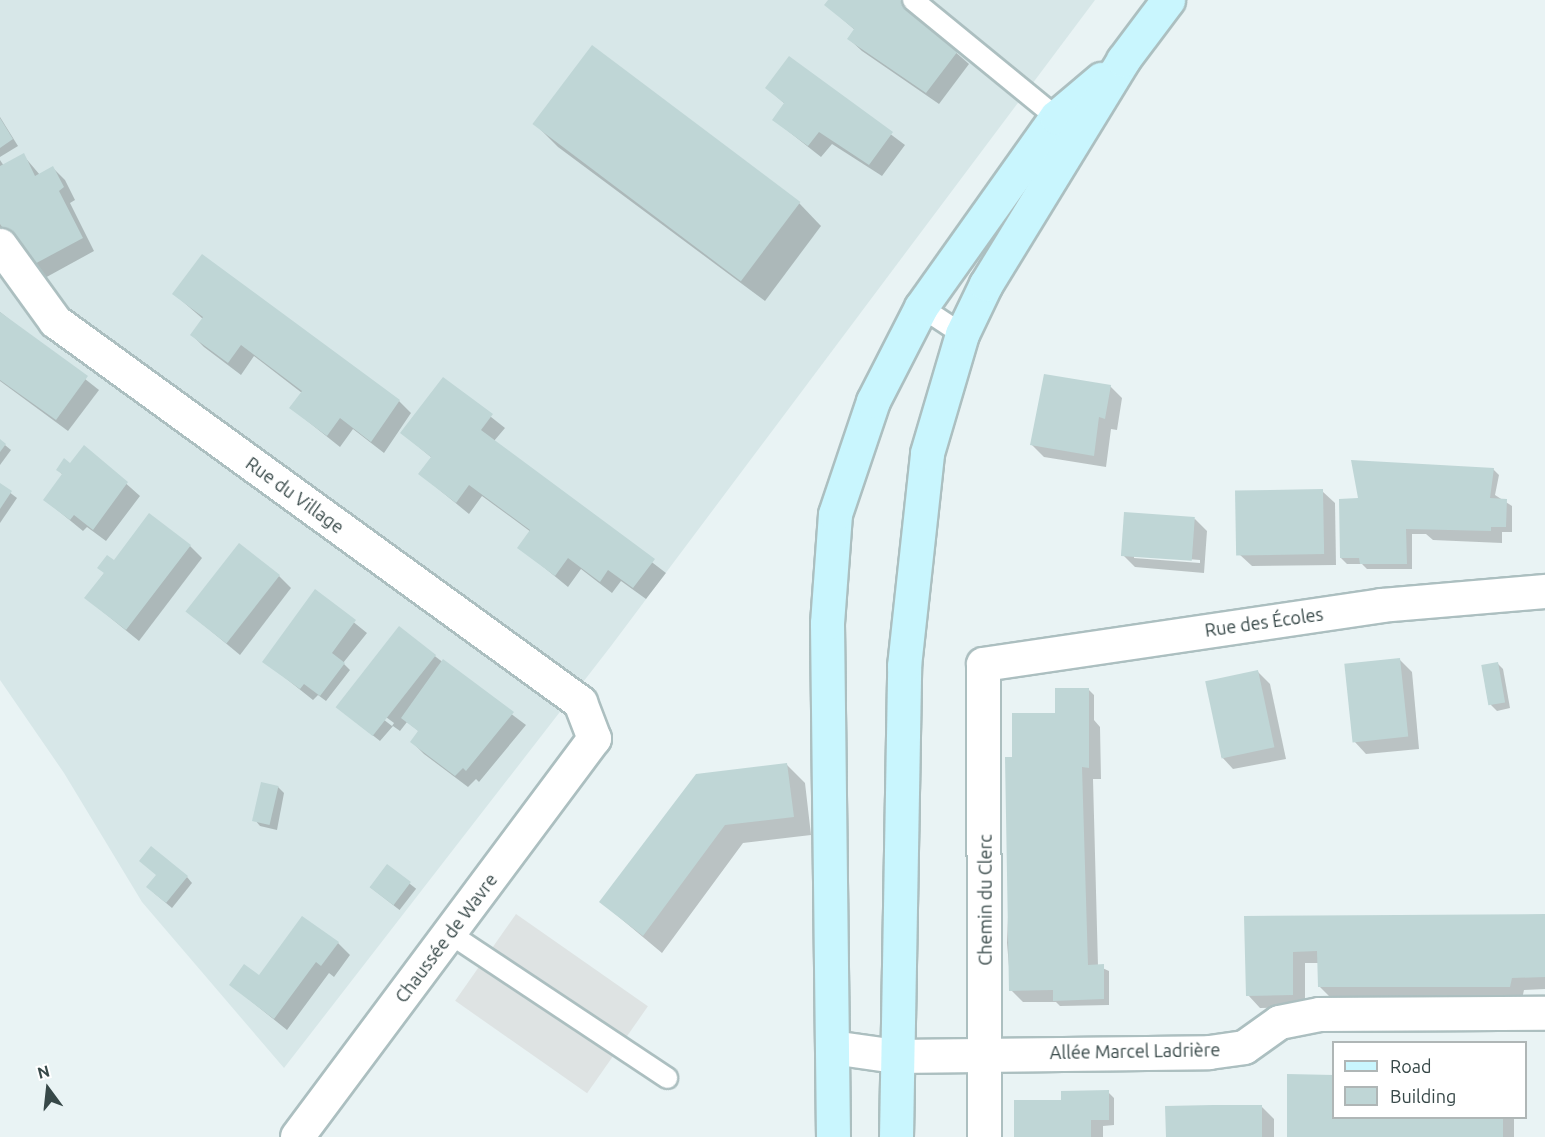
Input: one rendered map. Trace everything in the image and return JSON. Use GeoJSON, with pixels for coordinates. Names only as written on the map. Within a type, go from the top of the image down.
{"type":"FeatureCollection","features":[{"type":"Feature","properties":{"kind":"main road"},"geometry":{"type":"LineString","coordinates":[[896,1137],[904,666],[927,453],[962,334],[986,284],[1123,60],[1168,0]]}},
{"type":"Feature","properties":{"kind":"main road"},"geometry":{"type":"LineString","coordinates":[[833,1137],[827,623],[835,514],[873,401],[921,307],[1056,117],[1123,60]]}},
{"type":"Feature","properties":{"kind":"street","name":"Rue du Village"},"geometry":{"type":"LineString","coordinates":[[0,245],[55,321],[580,702],[594,738]]}},
{"type":"Feature","properties":{"kind":"street","name":"Rue des Écoles"},"geometry":{"type":"LineString","coordinates":[[983,664],[1381,605],[1545,591]]}},
{"type":"Feature","properties":{"kind":"street","name":"Chemin du Clerc"},"geometry":{"type":"LineString","coordinates":[[983,664],[984,1137]]}},
{"type":"Feature","properties":{"kind":"street","name":"Chaussée de Wavre"},"geometry":{"type":"LineString","coordinates":[[297,1137],[594,738]]}},
{"type":"Feature","properties":{"kind":"street","name":"Allée Marcel Ladrière"},"geometry":{"type":"LineString","coordinates":[[832,1047],[896,1056],[1209,1052],[1244,1047],[1279,1022],[1319,1014],[1545,1013]]}},
{"type":"Feature","properties":{"kind":"lane"},"geometry":{"type":"LineString","coordinates":[[912,0],[1056,117]]}},
{"type":"Feature","properties":{"kind":"lane"},"geometry":{"type":"LineString","coordinates":[[921,307],[962,334]]}},
{"type":"Feature","properties":{"kind":"lane"},"geometry":{"type":"LineString","coordinates":[[449,933],[667,1078]]}},
{"type":"Feature","properties":{"kind":"shaded area"},"geometry":{"type":"Polygon","coordinates":[[[0,0],[1095,0],[611,646],[284,1068],[142,902],[64,773],[0,680],[0,0]]]}},
{"type":"Feature","properties":{"kind":"shaded area"},"geometry":{"type":"Polygon","coordinates":[[[516,914],[648,1006],[587,1093],[455,1001],[516,914]]]}},
{"type":"Feature","properties":{"kind":"building"},"geometry":{"type":"Polygon","coordinates":[[[828,0],[900,0],[958,51],[926,93],[847,39],[854,29],[824,5],[828,0]]]}},
{"type":"Feature","properties":{"kind":"building"},"geometry":{"type":"Polygon","coordinates":[[[592,45],[800,202],[741,281],[532,124],[592,45]]]}},
{"type":"Feature","properties":{"kind":"building"},"geometry":{"type":"Polygon","coordinates":[[[789,56],[893,132],[869,165],[819,132],[808,146],[772,120],[784,103],[765,88],[789,56]]]}},
{"type":"Feature","properties":{"kind":"building"},"geometry":{"type":"Polygon","coordinates":[[[0,118],[13,139],[0,148],[0,118]]]}},
{"type":"Feature","properties":{"kind":"building"},"geometry":{"type":"Polygon","coordinates":[[[24,153],[35,176],[53,166],[64,187],[59,191],[83,238],[29,267],[0,224],[0,166],[24,153]]]}},
{"type":"Feature","properties":{"kind":"building"},"geometry":{"type":"Polygon","coordinates":[[[202,254],[400,400],[371,442],[340,418],[327,436],[289,408],[302,391],[241,345],[228,363],[190,335],[203,317],[172,294],[202,254]]]}},
{"type":"Feature","properties":{"kind":"building"},"geometry":{"type":"Polygon","coordinates":[[[0,312],[88,376],[56,420],[0,380],[0,312]]]}},
{"type":"Feature","properties":{"kind":"building"},"geometry":{"type":"Polygon","coordinates":[[[1044,374],[1111,385],[1105,419],[1099,417],[1094,456],[1030,445],[1044,374]]]}},
{"type":"Feature","properties":{"kind":"building"},"geometry":{"type":"Polygon","coordinates":[[[443,377],[493,414],[481,430],[655,559],[633,588],[608,570],[600,582],[568,558],[555,576],[517,548],[530,530],[469,485],[456,503],[418,474],[431,457],[400,433],[443,377]]]}},
{"type":"Feature","properties":{"kind":"building"},"geometry":{"type":"Polygon","coordinates":[[[0,439],[6,444],[0,452],[0,439]]]}},
{"type":"Feature","properties":{"kind":"building"},"geometry":{"type":"Polygon","coordinates":[[[84,445],[128,482],[93,530],[74,515],[70,520],[43,500],[62,474],[56,470],[64,458],[70,463],[84,445]]]}},
{"type":"Feature","properties":{"kind":"building"},"geometry":{"type":"Polygon","coordinates":[[[1351,460],[1494,468],[1490,498],[1507,499],[1506,527],[1491,527],[1491,531],[1406,529],[1407,564],[1360,564],[1359,558],[1340,558],[1339,499],[1358,498],[1351,460]]]}},
{"type":"Feature","properties":{"kind":"building"},"geometry":{"type":"Polygon","coordinates":[[[0,483],[12,491],[0,509],[0,483]]]}},
{"type":"Feature","properties":{"kind":"building"},"geometry":{"type":"Polygon","coordinates":[[[1323,489],[1324,554],[1236,556],[1235,491],[1323,489]]]}},
{"type":"Feature","properties":{"kind":"building"},"geometry":{"type":"Polygon","coordinates":[[[1124,512],[1195,517],[1192,561],[1121,556],[1124,512]]]}},
{"type":"Feature","properties":{"kind":"building"},"geometry":{"type":"Polygon","coordinates":[[[149,513],[191,545],[126,630],[84,598],[104,573],[97,568],[107,555],[114,560],[149,513]]]}},
{"type":"Feature","properties":{"kind":"building"},"geometry":{"type":"Polygon","coordinates":[[[239,543],[280,575],[226,644],[185,612],[239,543]]]}},
{"type":"Feature","properties":{"kind":"building"},"geometry":{"type":"Polygon","coordinates":[[[315,589],[356,620],[332,653],[345,663],[320,696],[304,684],[300,689],[262,662],[315,589]]]}},
{"type":"Feature","properties":{"kind":"building"},"geometry":{"type":"Polygon","coordinates":[[[399,626],[436,655],[373,736],[336,707],[399,626]]]}},
{"type":"Feature","properties":{"kind":"building"},"geometry":{"type":"Polygon","coordinates":[[[1400,658],[1408,737],[1353,742],[1344,664],[1400,658]]]}},
{"type":"Feature","properties":{"kind":"building"},"geometry":{"type":"Polygon","coordinates":[[[443,659],[514,712],[466,771],[463,768],[455,776],[410,742],[418,731],[401,718],[443,659]]]}},
{"type":"Feature","properties":{"kind":"building"},"geometry":{"type":"Polygon","coordinates":[[[1498,662],[1505,702],[1488,705],[1481,665],[1498,662]]]}},
{"type":"Feature","properties":{"kind":"building"},"geometry":{"type":"Polygon","coordinates":[[[1258,670],[1274,747],[1222,759],[1205,681],[1258,670]]]}},
{"type":"Feature","properties":{"kind":"building"},"geometry":{"type":"Polygon","coordinates":[[[1055,688],[1089,688],[1089,768],[1082,767],[1088,965],[1104,964],[1104,999],[1053,1001],[1053,990],[1009,991],[1005,757],[1012,757],[1012,713],[1055,713],[1055,688]]]}},
{"type":"Feature","properties":{"kind":"building"},"geometry":{"type":"Polygon","coordinates":[[[787,763],[794,817],[725,825],[643,936],[599,902],[696,774],[787,763]]]}},
{"type":"Feature","properties":{"kind":"building"},"geometry":{"type":"Polygon","coordinates":[[[261,782],[279,786],[270,825],[252,821],[261,782]]]}},
{"type":"Feature","properties":{"kind":"building"},"geometry":{"type":"Polygon","coordinates":[[[151,846],[188,876],[166,903],[146,887],[156,875],[139,861],[151,846]]]}},
{"type":"Feature","properties":{"kind":"building"},"geometry":{"type":"Polygon","coordinates":[[[387,864],[411,882],[394,905],[370,887],[387,864]]]}},
{"type":"Feature","properties":{"kind":"building"},"geometry":{"type":"Polygon","coordinates":[[[1545,914],[1545,977],[1512,978],[1510,987],[1318,987],[1317,951],[1293,952],[1293,995],[1246,996],[1244,916],[1545,914]]]}},
{"type":"Feature","properties":{"kind":"building"},"geometry":{"type":"Polygon","coordinates":[[[302,916],[339,942],[321,966],[316,962],[274,1019],[229,985],[244,964],[259,975],[302,916]]]}},
{"type":"Feature","properties":{"kind":"building"},"geometry":{"type":"Polygon","coordinates":[[[1287,1074],[1332,1075],[1332,1119],[1503,1119],[1503,1137],[1287,1137],[1287,1074]]]}},
{"type":"Feature","properties":{"kind":"building"},"geometry":{"type":"Polygon","coordinates":[[[1109,1090],[1109,1120],[1091,1120],[1091,1137],[1014,1137],[1014,1100],[1061,1100],[1061,1091],[1109,1090]]]}},
{"type":"Feature","properties":{"kind":"building"},"geometry":{"type":"Polygon","coordinates":[[[1262,1105],[1262,1137],[1166,1137],[1165,1106],[1262,1105]]]}}]}
